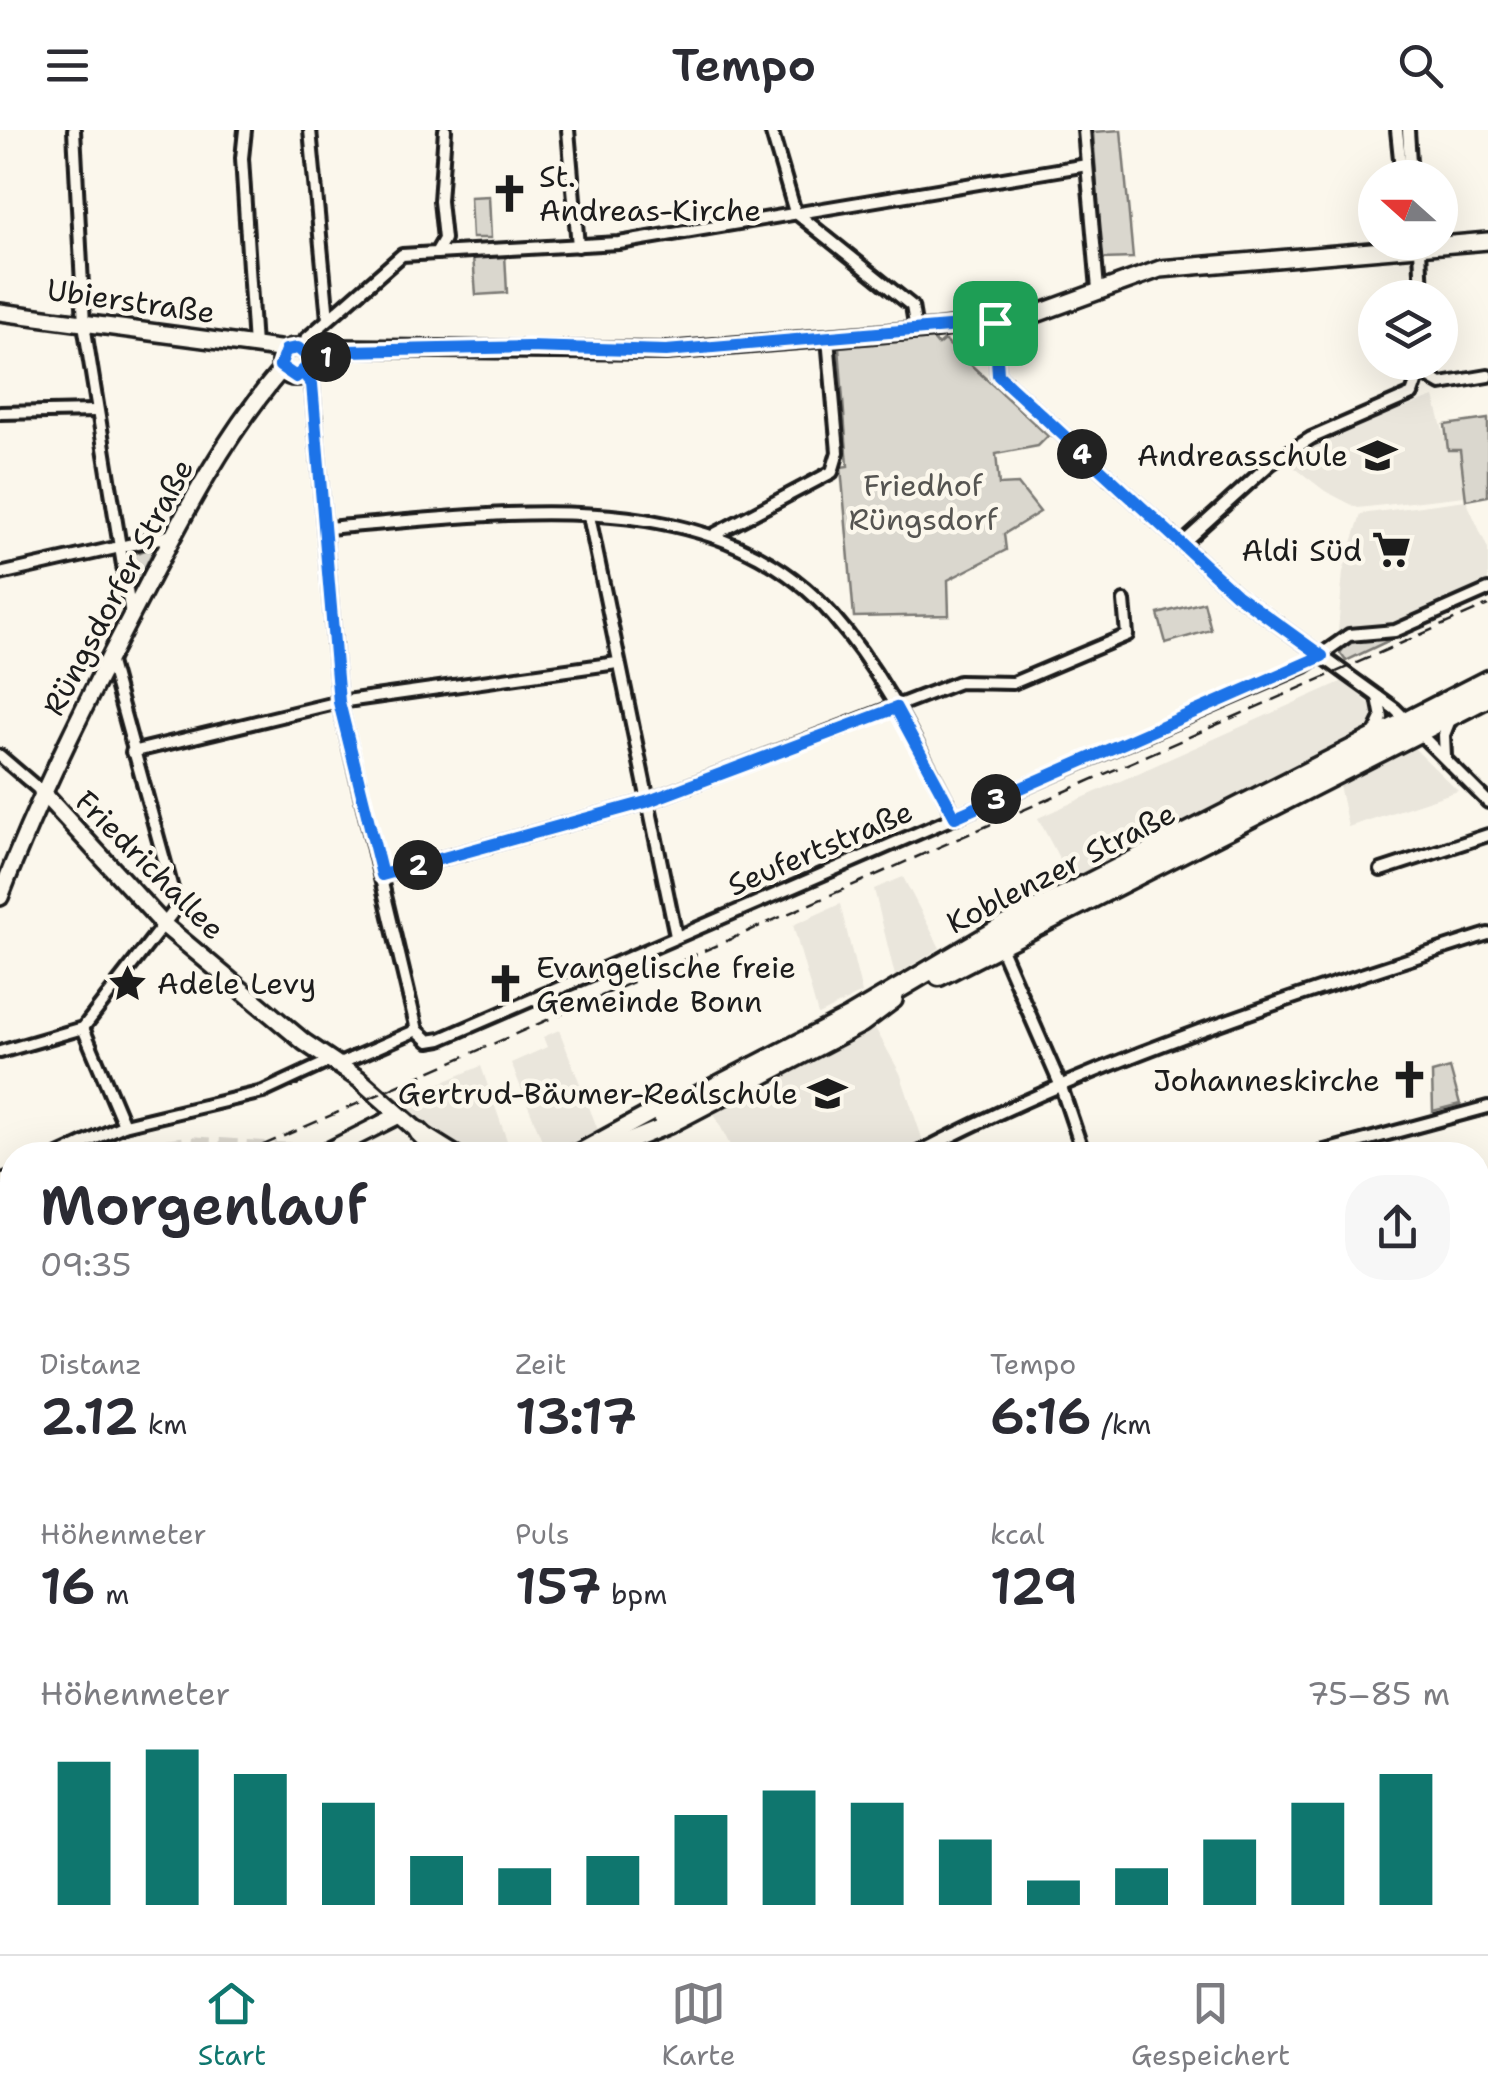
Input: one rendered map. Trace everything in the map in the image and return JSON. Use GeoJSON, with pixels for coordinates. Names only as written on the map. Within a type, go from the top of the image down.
{"type":"FeatureCollection","features":[{"type":"Feature","properties":{"kind":"main road"},"geometry":{"type":"LineString","coordinates":[[1458,243],[1488,241]]}},
{"type":"Feature","properties":{"kind":"main road"},"geometry":{"type":"LineString","coordinates":[[296,360],[347,351],[528,347],[666,351],[995,323],[1025,318],[1160,269],[1358,250]]}},
{"type":"Feature","properties":{"kind":"main road","name":"Ubierstraße"},"geometry":{"type":"LineString","coordinates":[[0,312],[254,346],[296,360]]}},
{"type":"Feature","properties":{"kind":"main road","name":"Rüngsdorfer Straße"},"geometry":{"type":"LineString","coordinates":[[0,897],[42,792],[173,536],[252,405],[296,360]]}},
{"type":"Feature","properties":{"kind":"main road","name":"Koblenzer Straße"},"geometry":{"type":"LineString","coordinates":[[1000,936],[1413,725],[1488,680]]}},
{"type":"Feature","properties":{"kind":"main road","name":"Koblenzer Straße"},"geometry":{"type":"LineString","coordinates":[[659,1117],[1372,738],[1454,714],[1488,697]]}},
{"type":"Feature","properties":{"kind":"main road","name":"Friedrichallee"},"geometry":{"type":"LineString","coordinates":[[42,792],[164,925],[435,1142]]}},
{"type":"Feature","properties":{"kind":"main road"},"geometry":{"type":"LineString","coordinates":[[345,1142],[400,1114]]}},
{"type":"Feature","properties":{"kind":"main road"},"geometry":{"type":"LineString","coordinates":[[629,1142],[650,1134],[659,1117]]}},
{"type":"Feature","properties":{"kind":"main road"},"geometry":{"type":"LineString","coordinates":[[603,1142],[659,1117]]}},
{"type":"Feature","properties":{"kind":"main road"},"geometry":{"type":"LineString","coordinates":[[418,1132],[427,1142]]}},
{"type":"Feature","properties":{"kind":"street"},"geometry":{"type":"LineString","coordinates":[[74,130],[84,324],[131,615]]}},
{"type":"Feature","properties":{"kind":"street"},"geometry":{"type":"LineString","coordinates":[[245,130],[242,158],[254,346]]}},
{"type":"Feature","properties":{"kind":"street"},"geometry":{"type":"LineString","coordinates":[[310,130],[328,319]]}},
{"type":"Feature","properties":{"kind":"street"},"geometry":{"type":"LineString","coordinates":[[436,252],[444,239],[440,201],[445,130]]}},
{"type":"Feature","properties":{"kind":"street"},"geometry":{"type":"LineString","coordinates":[[568,130],[578,246]]}},
{"type":"Feature","properties":{"kind":"street"},"geometry":{"type":"LineString","coordinates":[[771,130],[795,212],[912,306],[916,330]]}},
{"type":"Feature","properties":{"kind":"street"},"geometry":{"type":"LineString","coordinates":[[1084,130],[1098,289]]}},
{"type":"Feature","properties":{"kind":"street"},"geometry":{"type":"LineString","coordinates":[[1397,130],[1400,160]]}},
{"type":"Feature","properties":{"kind":"street"},"geometry":{"type":"LineString","coordinates":[[1408,130],[1410,160]]}},
{"type":"Feature","properties":{"kind":"street"},"geometry":{"type":"LineString","coordinates":[[417,1030],[339,702],[312,384],[296,360],[306,339],[402,256],[578,246],[1087,164]]}},
{"type":"Feature","properties":{"kind":"street"},"geometry":{"type":"LineString","coordinates":[[995,323],[998,375],[1236,594],[1413,725],[1488,802]]}},
{"type":"Feature","properties":{"kind":"street"},"geometry":{"type":"LineString","coordinates":[[714,534],[832,472],[838,452],[828,338]]}},
{"type":"Feature","properties":{"kind":"street"},"geometry":{"type":"LineString","coordinates":[[1436,380],[1441,384],[1488,376]]}},
{"type":"Feature","properties":{"kind":"street"},"geometry":{"type":"LineString","coordinates":[[1182,544],[1270,464],[1311,438],[1412,394],[1418,380]]}},
{"type":"Feature","properties":{"kind":"street"},"geometry":{"type":"LineString","coordinates":[[0,413],[95,410]]}},
{"type":"Feature","properties":{"kind":"street"},"geometry":{"type":"LineString","coordinates":[[324,528],[526,513],[672,524],[714,534],[779,566],[845,631],[896,708],[955,817]]}},
{"type":"Feature","properties":{"kind":"street"},"geometry":{"type":"LineString","coordinates":[[589,516],[616,663],[676,936]]}},
{"type":"Feature","properties":{"kind":"street"},"geometry":{"type":"LineString","coordinates":[[0,574],[173,536]]}},
{"type":"Feature","properties":{"kind":"street","name":"Seufertstraße"},"geometry":{"type":"LineString","coordinates":[[87,1142],[124,1125],[263,1092],[417,1030],[429,1042],[440,1039],[1322,656],[1349,635],[1395,632],[1488,590]]}},
{"type":"Feature","properties":{"kind":"street"},"geometry":{"type":"LineString","coordinates":[[382,875],[646,802],[959,682],[996,684],[1024,679],[1127,635],[1124,601]]}},
{"type":"Feature","properties":{"kind":"street"},"geometry":{"type":"LineString","coordinates":[[0,1052],[83,1028],[178,907],[109,660]]}},
{"type":"Feature","properties":{"kind":"street"},"geometry":{"type":"LineString","coordinates":[[132,752],[339,702],[616,663]]}},
{"type":"Feature","properties":{"kind":"street"},"geometry":{"type":"LineString","coordinates":[[1372,738],[1382,718],[1378,696]]}},
{"type":"Feature","properties":{"kind":"street"},"geometry":{"type":"LineString","coordinates":[[1446,757],[1444,734],[1454,714]]}},
{"type":"Feature","properties":{"kind":"street","name":"Friedrichallee"},"geometry":{"type":"LineString","coordinates":[[0,756],[42,792]]}},
{"type":"Feature","properties":{"kind":"street"},"geometry":{"type":"LineString","coordinates":[[1382,870],[1488,835]]}},
{"type":"Feature","properties":{"kind":"street"},"geometry":{"type":"LineString","coordinates":[[941,1142],[1060,1084],[1157,1044],[1488,934]]}},
{"type":"Feature","properties":{"kind":"street"},"geometry":{"type":"LineString","coordinates":[[1000,936],[1080,1142]]}},
{"type":"Feature","properties":{"kind":"street"},"geometry":{"type":"LineString","coordinates":[[83,1028],[124,1125]]}},
{"type":"Feature","properties":{"kind":"street"},"geometry":{"type":"LineString","coordinates":[[1358,1142],[1488,1107]]}},
{"type":"Feature","properties":{"kind":"shaded area","name":"Andreasschule"},"geometry":{"type":"Polygon","coordinates":[[[1434,397],[1448,450],[1460,449],[1465,496],[1358,508],[1325,491],[1286,461],[1335,433],[1434,397]]]}},
{"type":"Feature","properties":{"kind":"shaded area"},"geometry":{"type":"Polygon","coordinates":[[[1466,500],[1488,549],[1488,583],[1391,626],[1338,631],[1343,572],[1361,514],[1466,500]]]}},
{"type":"Feature","properties":{"kind":"shaded area"},"geometry":{"type":"Polygon","coordinates":[[[1343,681],[1374,707],[1370,726],[1071,881],[1038,818],[1343,681]]]}},
{"type":"Feature","properties":{"kind":"shaded area"},"geometry":{"type":"Polygon","coordinates":[[[1413,747],[1458,791],[1348,827],[1339,785],[1413,747]]]}},
{"type":"Feature","properties":{"kind":"shaded area"},"geometry":{"type":"Polygon","coordinates":[[[903,877],[940,948],[895,976],[874,889],[903,877]]]}},
{"type":"Feature","properties":{"kind":"shaded area"},"geometry":{"type":"Polygon","coordinates":[[[840,904],[862,993],[818,1015],[793,925],[840,904]]]}},
{"type":"Feature","properties":{"kind":"shaded area","name":"Gertrud-Bäumer-Realschule"},"geometry":{"type":"Polygon","coordinates":[[[874,1026],[900,1073],[923,1141],[728,1142],[713,1112],[874,1026]]]}},
{"type":"Feature","properties":{"kind":"shaded area"},"geometry":{"type":"Polygon","coordinates":[[[559,1030],[598,1130],[574,1142],[543,1142],[511,1063],[547,1047],[543,1037],[559,1030]]]}},
{"type":"Feature","properties":{"kind":"shaded area"},"geometry":{"type":"Polygon","coordinates":[[[481,1066],[507,1142],[453,1142],[398,1101],[481,1066]]]}},
{"type":"Feature","properties":{"kind":"green space"},"geometry":{"type":"Polygon","coordinates":[[[1121,130],[1133,258],[1102,259],[1093,132],[1121,130]]]}},
{"type":"Feature","properties":{"kind":"green space"},"geometry":{"type":"Polygon","coordinates":[[[489,196],[491,238],[472,238],[470,197],[489,196]]]}},
{"type":"Feature","properties":{"kind":"green space"},"geometry":{"type":"Polygon","coordinates":[[[505,254],[507,293],[476,295],[473,256],[505,254]]]}},
{"type":"Feature","properties":{"kind":"green space","name":"Friedhof Rüngsdorf"},"geometry":{"type":"Polygon","coordinates":[[[933,339],[938,345],[944,340],[1048,436],[1038,446],[996,454],[999,485],[1018,484],[1040,512],[1004,534],[1006,550],[948,580],[949,615],[854,617],[841,467],[848,466],[839,347],[933,339]]]}},
{"type":"Feature","properties":{"kind":"green space"},"geometry":{"type":"Polygon","coordinates":[[[1488,419],[1488,496],[1466,500],[1460,450],[1448,450],[1445,425],[1488,419]]]}},
{"type":"Feature","properties":{"kind":"green space"},"geometry":{"type":"Polygon","coordinates":[[[155,547],[132,593],[127,556],[155,547]]]}},
{"type":"Feature","properties":{"kind":"green space"},"geometry":{"type":"Polygon","coordinates":[[[1204,602],[1211,630],[1166,643],[1158,614],[1204,602]]]}},
{"type":"Feature","properties":{"kind":"green space"},"geometry":{"type":"Polygon","coordinates":[[[1392,639],[1346,661],[1340,653],[1350,640],[1392,639]]]}},
{"type":"Feature","properties":{"kind":"green space"},"geometry":{"type":"Polygon","coordinates":[[[1450,1068],[1460,1104],[1433,1111],[1432,1073],[1450,1068]]]}},
{"type":"Feature","properties":{"kind":"railway"},"geometry":{"type":"LineString","coordinates":[[270,1142],[1488,605]]}},
{"type":"Feature","properties":{"kind":"place","name":"St. Andreas-Kirche"},"geometry":{"type":"Point","coordinates":[509,193]}},
{"type":"Feature","properties":{"kind":"place","name":"Andreasschule"},"geometry":{"type":"Point","coordinates":[1378,455]}},
{"type":"Feature","properties":{"kind":"place","name":"Aldi Süd"},"geometry":{"type":"Point","coordinates":[1392,550]}},
{"type":"Feature","properties":{"kind":"place","name":"Adele Levy"},"geometry":{"type":"Point","coordinates":[127,983]}},
{"type":"Feature","properties":{"kind":"place","name":"Evangelische freie Gemeinde Bonn"},"geometry":{"type":"Point","coordinates":[506,984]}},
{"type":"Feature","properties":{"kind":"place","name":"Johanneskirche"},"geometry":{"type":"Point","coordinates":[1410,1080]}},
{"type":"Feature","properties":{"kind":"place","name":"Gertrud-Bäumer-Realschule"},"geometry":{"type":"Point","coordinates":[828,1093]}},
{"type":"Feature","properties":{"kind":"route"},"geometry":{"type":"LineString","coordinates":[[995,323],[666,351],[528,347],[347,351],[310,364],[307,371],[296,377],[284,373],[280,366],[286,350],[298,348],[310,359],[310,364],[309,368],[307,371],[304,374],[312,384],[339,702],[382,875],[646,802],[896,708],[955,817],[1322,656],[1236,594],[998,375],[995,323]]}}]}
